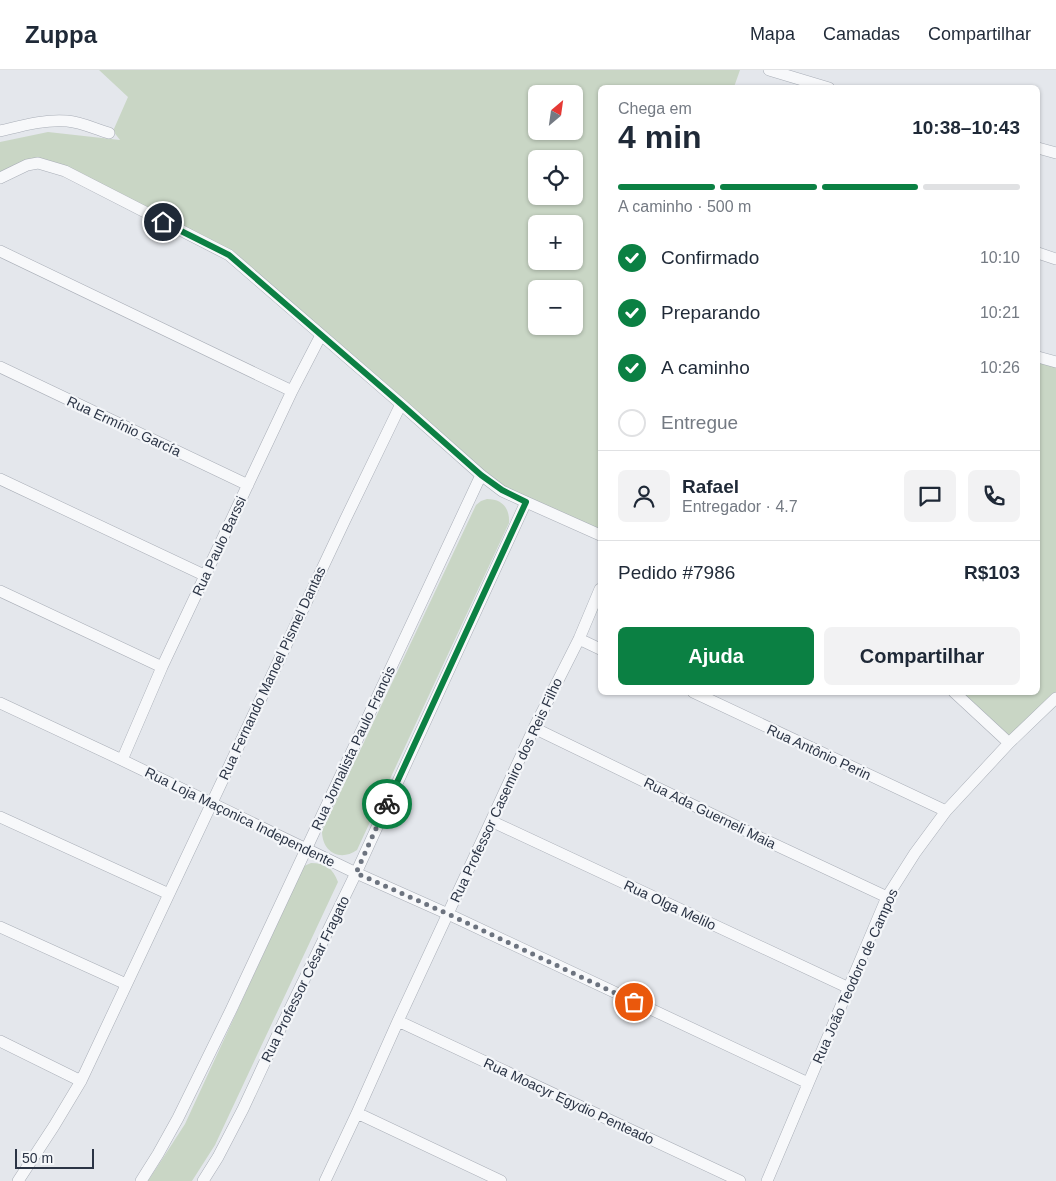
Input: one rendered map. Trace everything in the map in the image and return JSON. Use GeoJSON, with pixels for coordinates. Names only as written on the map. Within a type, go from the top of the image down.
{"type":"FeatureCollection","features":[{"type":"Feature","properties":{"kind":"street"},"geometry":{"type":"LineString","coordinates":[[769,70],[819,85]]}},
{"type":"Feature","properties":{"kind":"street"},"geometry":{"type":"LineString","coordinates":[[0,132],[40,123],[67,121],[109,133]]}},
{"type":"Feature","properties":{"kind":"street"},"geometry":{"type":"LineString","coordinates":[[1040,149],[1056,153]]}},
{"type":"Feature","properties":{"kind":"street"},"geometry":{"type":"LineString","coordinates":[[0,178],[27,165],[38,163],[65,170],[229,255],[481,475],[502,490],[598,534]]}},
{"type":"Feature","properties":{"kind":"street"},"geometry":{"type":"LineString","coordinates":[[0,251],[292,391]]}},
{"type":"Feature","properties":{"kind":"street"},"geometry":{"type":"LineString","coordinates":[[1040,254],[1056,259]]}},
{"type":"Feature","properties":{"kind":"street","name":"Rua Paulo Barssi"},"geometry":{"type":"LineString","coordinates":[[122,760],[162,667],[292,391],[321,335]]}},
{"type":"Feature","properties":{"kind":"street"},"geometry":{"type":"LineString","coordinates":[[1040,358],[1056,362]]}},
{"type":"Feature","properties":{"kind":"street","name":"Rua Ermínio García"},"geometry":{"type":"LineString","coordinates":[[0,367],[248,485]]}},
{"type":"Feature","properties":{"kind":"street","name":"Rua Fernando Manoel Pismel Dantas"},"geometry":{"type":"LineString","coordinates":[[18,1181],[81,1081],[401,404]]}},
{"type":"Feature","properties":{"kind":"street","name":"Rua Jornalista Paulo Francis"},"geometry":{"type":"LineString","coordinates":[[141,1181],[158,1154],[200,1073],[481,475]]}},
{"type":"Feature","properties":{"kind":"street"},"geometry":{"type":"LineString","coordinates":[[0,479],[206,576]]}},
{"type":"Feature","properties":{"kind":"street","name":"Rua Professor César Fragato"},"geometry":{"type":"LineString","coordinates":[[203,1181],[243,1109],[282,1023],[356,873],[526,502]]}},
{"type":"Feature","properties":{"kind":"street"},"geometry":{"type":"LineString","coordinates":[[0,591],[162,667]]}},
{"type":"Feature","properties":{"kind":"street","name":"Rua Professor Casemiro dos Reis Filho"},"geometry":{"type":"LineString","coordinates":[[325,1181],[598,594]]}},
{"type":"Feature","properties":{"kind":"street"},"geometry":{"type":"LineString","coordinates":[[578,639],[598,648]]}},
{"type":"Feature","properties":{"kind":"street","name":"Rua Antônio Perin"},"geometry":{"type":"LineString","coordinates":[[698,695],[946,811]]}},
{"type":"Feature","properties":{"kind":"street"},"geometry":{"type":"LineString","coordinates":[[957,695],[1009,743]]}},
{"type":"Feature","properties":{"kind":"street","name":"Rua João Teodoro de Campos"},"geometry":{"type":"LineString","coordinates":[[767,1181],[887,897],[915,853],[946,811],[1009,743],[1056,698]]}},
{"type":"Feature","properties":{"kind":"street","name":"Rua Loja Maçonica Independente"},"geometry":{"type":"LineString","coordinates":[[0,703],[356,873],[448,914],[808,1083]]}},
{"type":"Feature","properties":{"kind":"street","name":"Rua Ada Guerneli Maia"},"geometry":{"type":"LineString","coordinates":[[534,728],[887,897]]}},
{"type":"Feature","properties":{"kind":"street"},"geometry":{"type":"LineString","coordinates":[[0,817],[169,894]]}},
{"type":"Feature","properties":{"kind":"street","name":"Rua Olga Melilo"},"geometry":{"type":"LineString","coordinates":[[491,821],[849,988]]}},
{"type":"Feature","properties":{"kind":"street"},"geometry":{"type":"LineString","coordinates":[[0,927],[126,984]]}},
{"type":"Feature","properties":{"kind":"street","name":"Rua Moacyr Egydio Penteado"},"geometry":{"type":"LineString","coordinates":[[398,1021],[740,1181]]}},
{"type":"Feature","properties":{"kind":"street"},"geometry":{"type":"LineString","coordinates":[[0,1041],[81,1081]]}},
{"type":"Feature","properties":{"kind":"street"},"geometry":{"type":"LineString","coordinates":[[357,1114],[501,1181]]}},
{"type":"Feature","properties":{"kind":"green space"},"geometry":{"type":"Polygon","coordinates":[[[99,70],[740,70],[735,85],[598,85],[598,534],[502,491],[229,255],[47,165],[0,178],[0,142],[48,132],[120,140],[113,131],[128,97],[99,70]]]}},
{"type":"Feature","properties":{"kind":"green space"},"geometry":{"type":"Polygon","coordinates":[[[1040,360],[1056,364],[1056,698],[1009,743],[956,695],[1040,695],[1040,360]]]}},
{"type":"Feature","properties":{"kind":"green space"},"geometry":{"type":"Polygon","coordinates":[[[487,499],[492,499],[504,505],[508,513],[509,523],[357,850],[344,855],[333,853],[325,845],[322,831],[476,505],[487,499]]]}},
{"type":"Feature","properties":{"kind":"green space"},"geometry":{"type":"Polygon","coordinates":[[[311,863],[328,867],[334,873],[338,882],[215,1145],[192,1181],[148,1181],[185,1124],[304,866],[311,863]]]}},
{"type":"Feature","properties":{"kind":"way so far"},"geometry":{"type":"LineString","coordinates":[[387,804],[356,873],[448,914],[634,1002]]}},
{"type":"Feature","properties":{"kind":"route"},"geometry":{"type":"LineString","coordinates":[[163,222],[229,255],[481,475],[502,490],[526,502],[387,804]]}}]}
